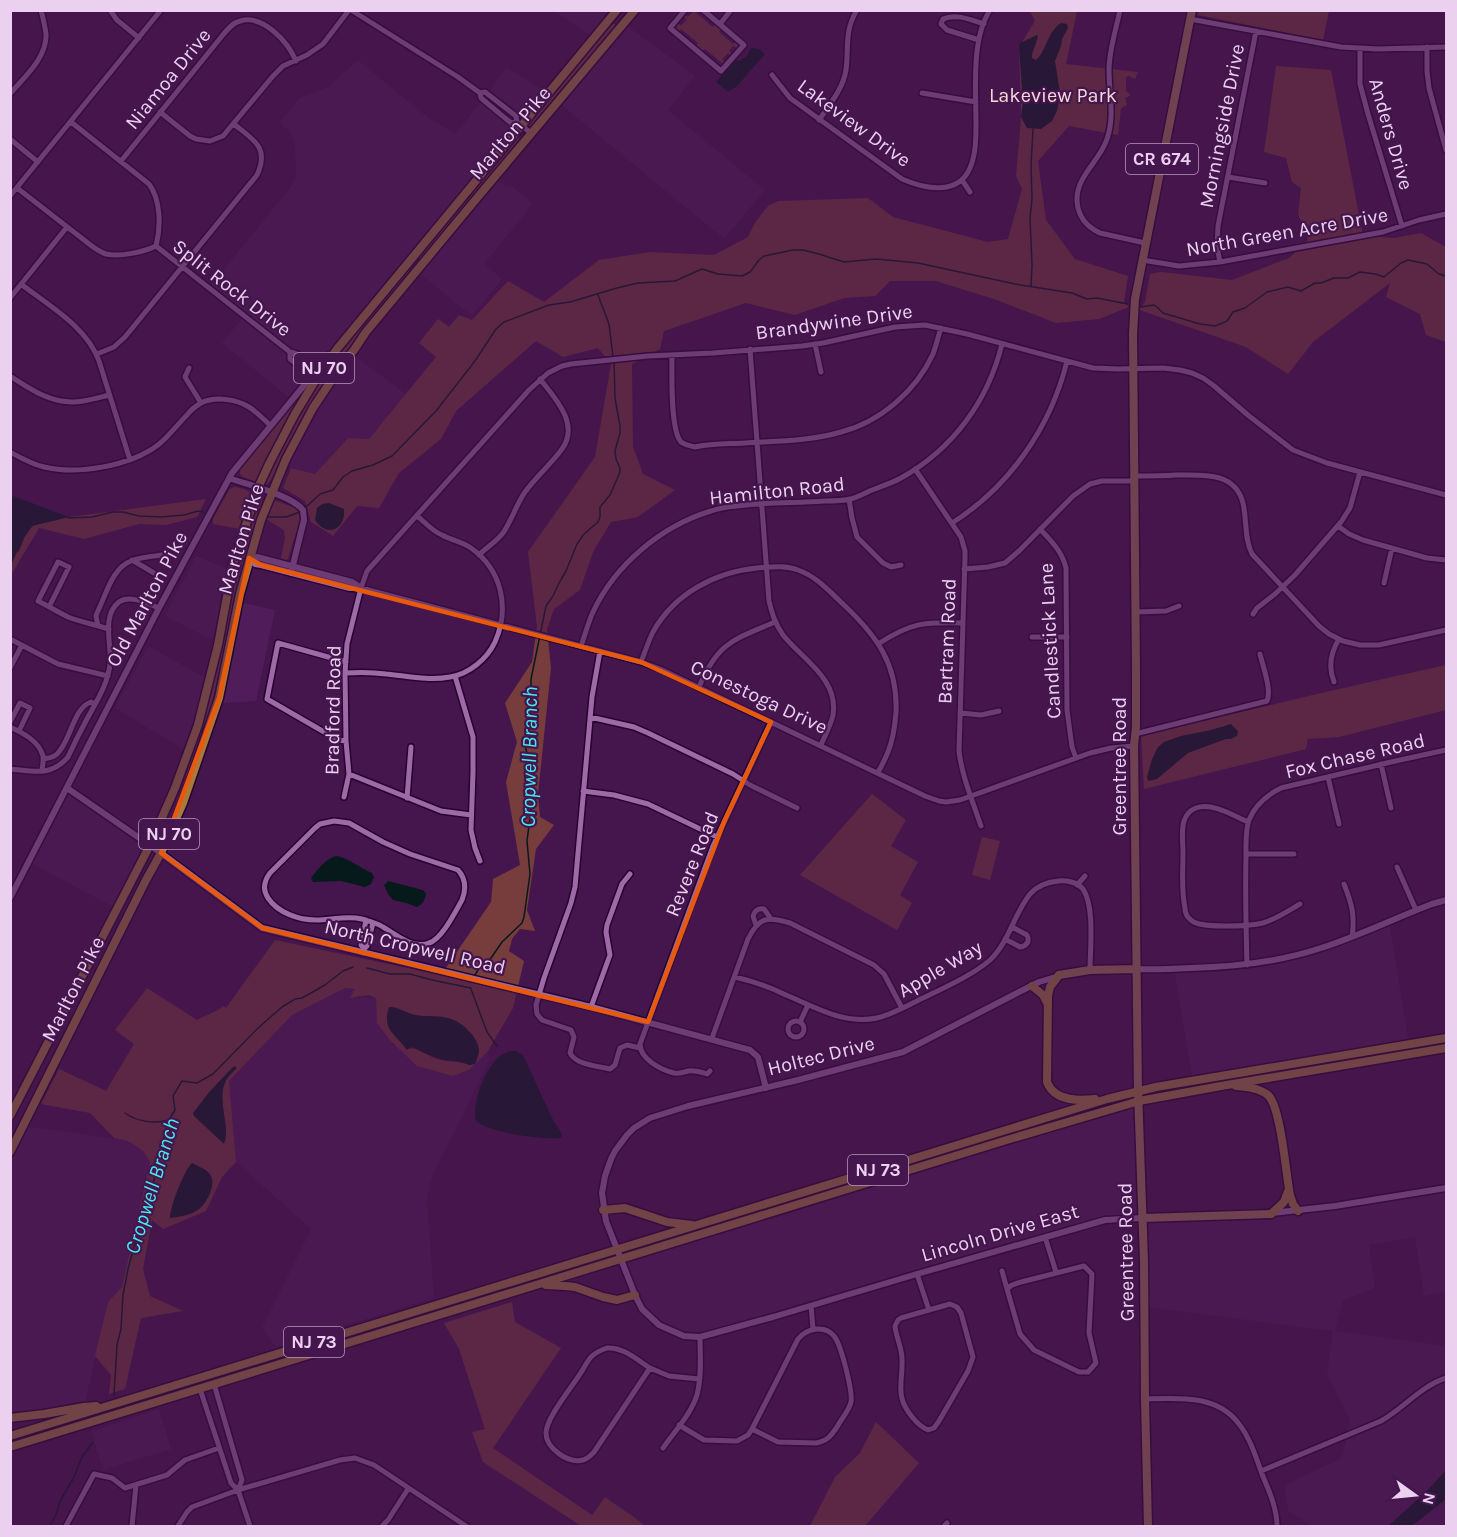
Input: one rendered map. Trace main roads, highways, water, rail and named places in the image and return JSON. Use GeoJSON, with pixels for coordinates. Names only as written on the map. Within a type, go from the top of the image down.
{"type":"FeatureCollection","features":[{"type":"Feature","properties":{"kind":"highway","name":"Marlton Pike"},"geometry":{"type":"LineString","coordinates":[[10,1116],[150,845],[175,788],[198,725],[218,645],[233,564],[258,488],[295,414],[318,376],[347,337],[616,10]]}},
{"type":"Feature","properties":{"kind":"highway","name":"Marlton Pike"},"geometry":{"type":"LineString","coordinates":[[10,1152],[161,853],[190,785],[219,698],[237,607],[261,520],[290,452],[313,408],[366,332],[635,10]]}},
{"type":"Feature","properties":{"kind":"highway"},"geometry":{"type":"LineString","coordinates":[[412,277],[417,265],[418,252]]}},
{"type":"Feature","properties":{"kind":"highway"},"geometry":{"type":"LineString","coordinates":[[1059,975],[1050,987],[1048,996],[1047,1082],[1050,1090],[1057,1095],[1082,1101],[1101,1098],[1107,1100]]}},
{"type":"Feature","properties":{"kind":"highway"},"geometry":{"type":"LineString","coordinates":[[1032,986],[1043,995],[1048,1003]]}},
{"type":"Feature","properties":{"kind":"highway","name":"NJ 73"},"geometry":{"type":"LineString","coordinates":[[10,1436],[1138,1091],[1446,1038]]}},
{"type":"Feature","properties":{"kind":"highway","name":"NJ 73"},"geometry":{"type":"LineString","coordinates":[[10,1448],[1139,1101],[1446,1048]]}},
{"type":"Feature","properties":{"kind":"highway"},"geometry":{"type":"LineString","coordinates":[[1221,1086],[1253,1088],[1268,1095],[1273,1102],[1288,1188],[1298,1211]]}},
{"type":"Feature","properties":{"kind":"highway"},"geometry":{"type":"LineString","coordinates":[[1271,1214],[1284,1202],[1288,1188]]}},
{"type":"Feature","properties":{"kind":"highway"},"geometry":{"type":"LineString","coordinates":[[603,1210],[625,1208],[667,1222],[696,1225]]}},
{"type":"Feature","properties":{"kind":"highway"},"geometry":{"type":"LineString","coordinates":[[522,1289],[555,1285],[575,1287],[617,1300],[635,1295]]}},
{"type":"Feature","properties":{"kind":"highway"},"geometry":{"type":"LineString","coordinates":[[201,1389],[207,1380],[245,1368],[249,1362]]}},
{"type":"Feature","properties":{"kind":"highway"},"geometry":{"type":"LineString","coordinates":[[10,1418],[84,1407],[108,1406]]}},
{"type":"Feature","properties":{"kind":"main road","name":"Greentree Road"},"geometry":{"type":"LineString","coordinates":[[1148,1527],[1136,969],[1134,308],[1191,15]]}},
{"type":"Feature","properties":{"kind":"main road","name":"Holtec Drive"},"geometry":{"type":"LineString","coordinates":[[1059,975],[1089,970],[1136,969]]}},
{"type":"Feature","properties":{"kind":"main road","name":"Lincoln Drive East"},"geometry":{"type":"LineString","coordinates":[[1143,1218],[1271,1214]]}},
{"type":"Feature","properties":{"kind":"waterway"},"geometry":{"type":"LineString","coordinates":[[1031,286],[1030,218],[1033,129]]}},
{"type":"Feature","properties":{"kind":"waterway"},"geometry":{"type":"LineString","coordinates":[[306,507],[320,494],[333,490],[343,477],[352,471],[392,456],[436,411],[475,361],[496,329],[504,322],[549,305],[570,302],[617,288],[638,283],[675,281],[702,269],[718,274],[742,276],[750,272],[764,256],[803,250],[844,262],[876,259],[918,263],[1015,284],[1072,293],[1087,299],[1097,298],[1128,304]]}},
{"type":"Feature","properties":{"kind":"waterway"},"geometry":{"type":"LineString","coordinates":[[1140,307],[1154,305],[1163,313],[1215,326],[1227,321],[1233,312],[1245,308],[1267,292],[1288,287],[1301,291],[1315,283],[1334,278],[1348,278],[1360,272],[1384,277],[1408,260],[1427,264],[1439,274],[1446,276]]}},
{"type":"Feature","properties":{"kind":"waterway","name":"Cropwell Branch"},"geometry":{"type":"LineString","coordinates":[[598,295],[609,324],[613,357]]}},
{"type":"Feature","properties":{"kind":"waterway","name":"Cropwell Branch"},"geometry":{"type":"LineString","coordinates":[[475,975],[481,965],[491,958],[502,942],[522,923],[524,917],[530,874],[527,841],[532,802],[525,777],[527,754],[525,745],[531,679],[546,606],[566,571],[577,544],[584,534],[598,522],[600,507],[610,495],[620,472],[615,451],[620,426],[615,398],[614,362]]}},
{"type":"Feature","properties":{"kind":"waterway"},"geometry":{"type":"LineString","coordinates":[[68,518],[92,517],[113,512],[161,517],[204,512]]}},
{"type":"Feature","properties":{"kind":"waterway"},"geometry":{"type":"LineString","coordinates":[[267,517],[286,517],[300,512]]}},
{"type":"Feature","properties":{"kind":"waterway"},"geometry":{"type":"LineString","coordinates":[[18,551],[23,539]]}},
{"type":"Feature","properties":{"kind":"waterway","name":"Cropwell Branch"},"geometry":{"type":"LineString","coordinates":[[114,1395],[117,1345],[128,1269],[156,1174],[164,1136],[171,1131],[170,1118],[175,1110],[173,1096],[182,1081],[197,1083],[213,1074],[282,1007],[311,993],[343,971],[353,967]]}},
{"type":"Feature","properties":{"kind":"waterway","name":"Cropwell Branch"},"geometry":{"type":"LineString","coordinates":[[367,968],[390,974],[410,974],[471,988]]}},
{"type":"Feature","properties":{"kind":"waterway"},"geometry":{"type":"LineString","coordinates":[[471,989],[487,1032],[497,1046]]}},
{"type":"Feature","properties":{"kind":"waterway"},"geometry":{"type":"LineString","coordinates":[[125,1113],[146,1121],[169,1120]]}},
{"type":"Feature","properties":{"kind":"waterway","name":"Cropwell Branch"},"geometry":{"type":"LineString","coordinates":[[50,1526],[82,1457],[93,1442]]}},
{"type":"Feature","properties":{"kind":"park label","name":"Lakeview Park"},"geometry":{"type":"Point","coordinates":[1053,95]}}]}
